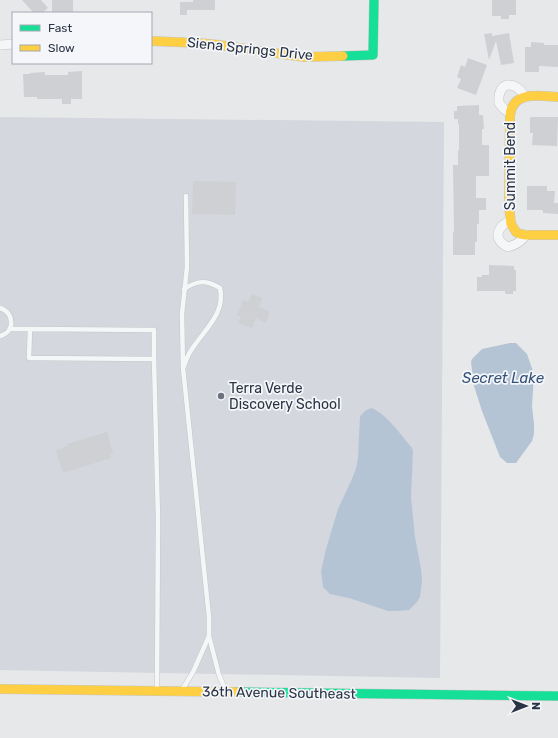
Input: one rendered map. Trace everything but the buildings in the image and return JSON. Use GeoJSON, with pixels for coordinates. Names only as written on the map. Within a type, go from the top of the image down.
{"type":"FeatureCollection","features":[{"type":"Feature","properties":{"kind":"street","name":"Siena Springs Drive"},"geometry":{"type":"LineString","coordinates":[[152,41],[219,45],[304,57],[373,55],[374,0]]}},
{"type":"Feature","properties":{"kind":"street"},"geometry":{"type":"LineString","coordinates":[[0,45],[12,44]]}},
{"type":"Feature","properties":{"kind":"street","name":"Summit Bend"},"geometry":{"type":"LineString","coordinates":[[510,112],[504,109],[499,103],[498,94],[508,85],[517,87],[525,97],[514,103],[510,112],[509,206],[511,224],[516,232],[526,235],[515,246],[508,247],[500,243],[498,239],[499,231],[502,226],[510,220]]}},
{"type":"Feature","properties":{"kind":"street"},"geometry":{"type":"LineString","coordinates":[[525,97],[558,97]]}},
{"type":"Feature","properties":{"kind":"street"},"geometry":{"type":"LineString","coordinates":[[526,235],[558,235]]}},
{"type":"Feature","properties":{"kind":"street","name":"36th Avenue Southeast"},"geometry":{"type":"LineString","coordinates":[[0,689],[558,696]]}},
{"type":"Feature","properties":{"kind":"lane"},"geometry":{"type":"LineString","coordinates":[[186,196],[187,267],[182,314],[183,368],[209,617],[209,636],[220,675],[227,692]]}},
{"type":"Feature","properties":{"kind":"lane"},"geometry":{"type":"LineString","coordinates":[[183,368],[191,350],[213,321],[220,306],[222,296],[220,288],[214,284],[206,282],[192,284],[184,289]]}},
{"type":"Feature","properties":{"kind":"lane"},"geometry":{"type":"LineString","coordinates":[[0,308],[6,311],[11,319],[10,329],[7,333],[0,336]]}},
{"type":"Feature","properties":{"kind":"lane"},"geometry":{"type":"LineString","coordinates":[[10,329],[154,330],[158,519],[157,692]]}},
{"type":"Feature","properties":{"kind":"lane"},"geometry":{"type":"LineString","coordinates":[[30,329],[29,358],[154,359]]}},
{"type":"Feature","properties":{"kind":"lane"},"geometry":{"type":"LineString","coordinates":[[181,692],[193,672],[209,636]]}},
{"type":"Feature","properties":{"kind":"shaded area","name":"Terra Verde Discovery School"},"geometry":{"type":"Polygon","coordinates":[[[0,117],[444,122],[440,678],[0,670],[0,117]]]}},
{"type":"Feature","properties":{"kind":"water","name":"Secret Lake"},"geometry":{"type":"Polygon","coordinates":[[[516,343],[527,354],[534,374],[532,406],[534,434],[532,441],[516,463],[507,463],[500,457],[474,386],[471,362],[482,349],[516,343]]]}},
{"type":"Feature","properties":{"kind":"water"},"geometry":{"type":"Polygon","coordinates":[[[371,408],[382,414],[387,419],[413,451],[411,497],[415,537],[422,580],[420,597],[409,610],[388,611],[349,598],[330,594],[323,587],[321,571],[326,549],[338,509],[356,469],[360,416],[371,408]]]}},
{"type":"Feature","properties":{"kind":"traffic: fast"},"geometry":{"type":"LineString","coordinates":[[343,56],[373,55],[374,0]]}},
{"type":"Feature","properties":{"kind":"traffic: fast"},"geometry":{"type":"LineString","coordinates":[[237,692],[558,696]]}},
{"type":"Feature","properties":{"kind":"traffic: slow"},"geometry":{"type":"LineString","coordinates":[[152,41],[219,45],[304,57],[343,56]]}},
{"type":"Feature","properties":{"kind":"traffic: slow"},"geometry":{"type":"LineString","coordinates":[[558,97],[528,96],[521,98],[512,108],[510,116],[509,206],[511,224],[516,232],[526,235],[558,235]]}},
{"type":"Feature","properties":{"kind":"traffic: slow"},"geometry":{"type":"LineString","coordinates":[[0,689],[237,692]]}},
{"type":"Feature","properties":{"kind":"place","name":"Terra Verde Discovery School"},"geometry":{"type":"Point","coordinates":[221,396]}}]}
